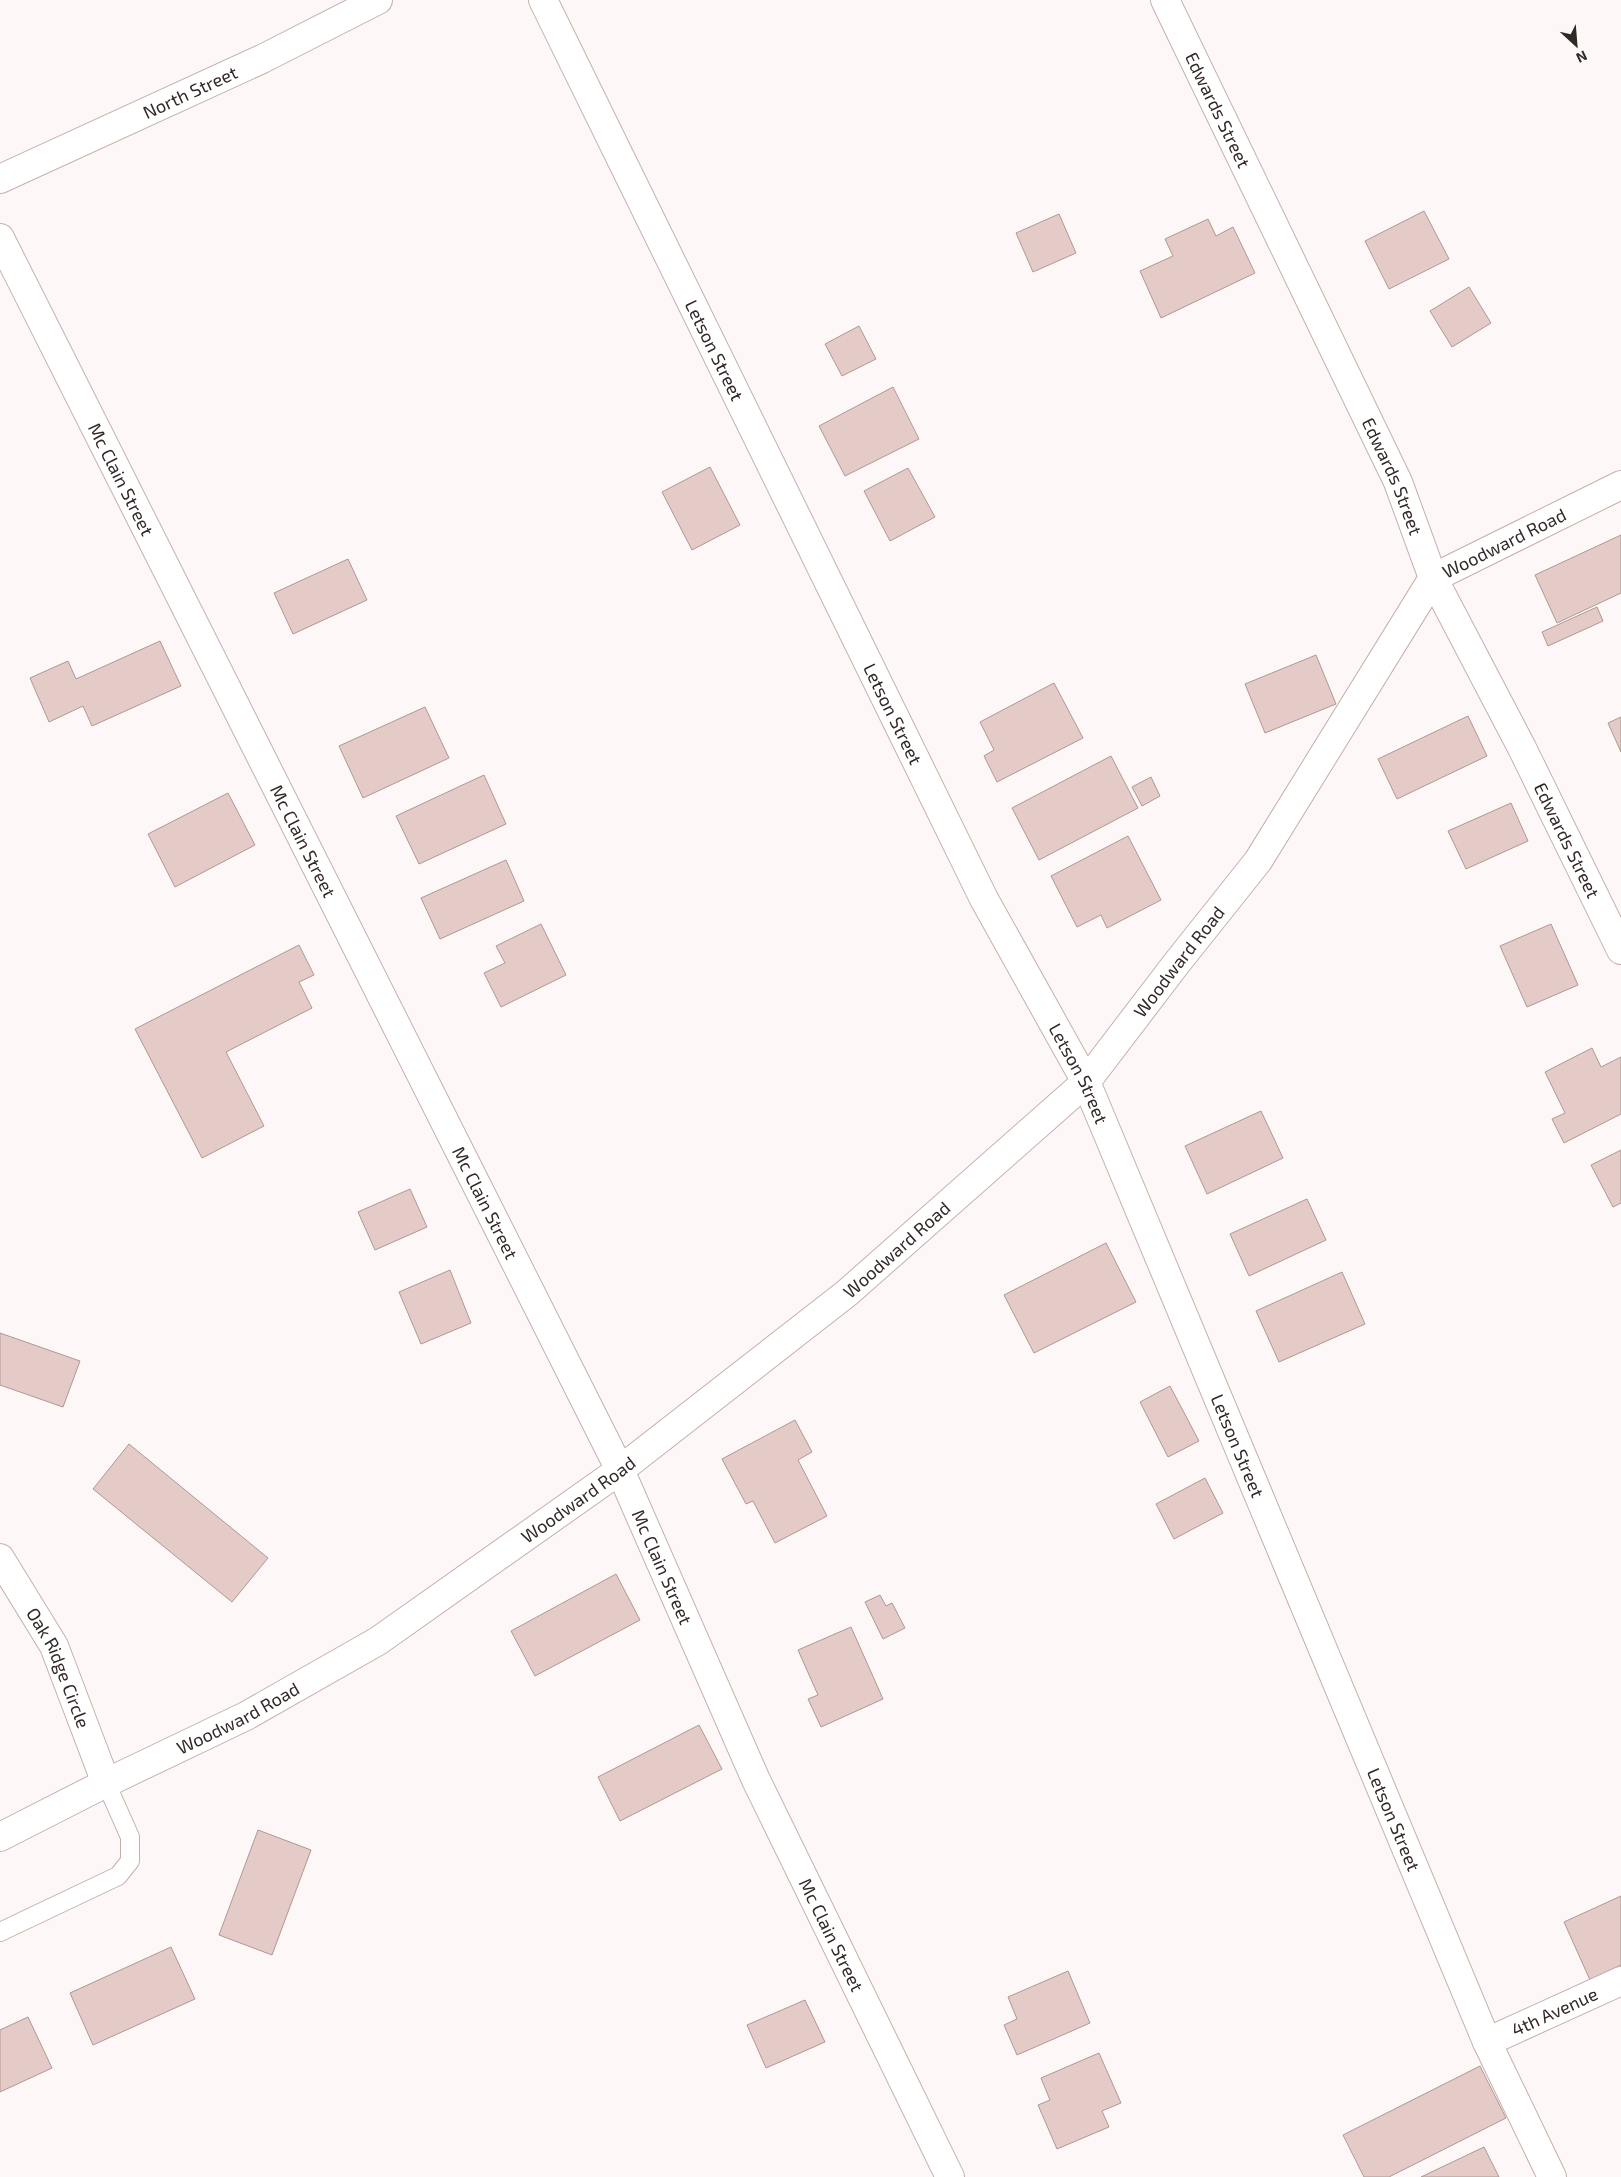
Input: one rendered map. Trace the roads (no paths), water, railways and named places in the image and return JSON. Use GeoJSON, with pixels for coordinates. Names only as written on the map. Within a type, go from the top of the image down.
{"type":"FeatureCollection","features":[{"type":"Feature","properties":{"kind":"street","name":"North Street"},"geometry":{"type":"LineString","coordinates":[[0,179],[262,59],[378,0]]}},
{"type":"Feature","properties":{"kind":"street","name":"Letson Street"},"geometry":{"type":"LineString","coordinates":[[544,0],[984,899],[1086,1082],[1487,2042],[1552,2177]]}},
{"type":"Feature","properties":{"kind":"street","name":"Edwards Street"},"geometry":{"type":"LineString","coordinates":[[1165,0],[1398,482],[1433,578],[1522,748],[1621,950]]}},
{"type":"Feature","properties":{"kind":"street","name":"Mc Clain Street"},"geometry":{"type":"LineString","coordinates":[[0,238],[620,1470],[756,1780],[950,2177]]}},
{"type":"Feature","properties":{"kind":"street","name":"Woodward Road"},"geometry":{"type":"LineString","coordinates":[[0,1837],[106,1783],[246,1716],[378,1641],[620,1470],[847,1293],[1086,1082],[1258,861],[1433,578],[1621,485]]}},
{"type":"Feature","properties":{"kind":"street","name":"Oak Ridge Circle"},"geometry":{"type":"LineString","coordinates":[[0,1558],[54,1646],[106,1783]]}},
{"type":"Feature","properties":{"kind":"street","name":"4th Avenue"},"geometry":{"type":"LineString","coordinates":[[1487,2042],[1621,1981]]}},
{"type":"Feature","properties":{"kind":"lane"},"geometry":{"type":"LineString","coordinates":[[0,1932],[118,1876],[130,1861],[130,1837],[106,1783]]}}]}
